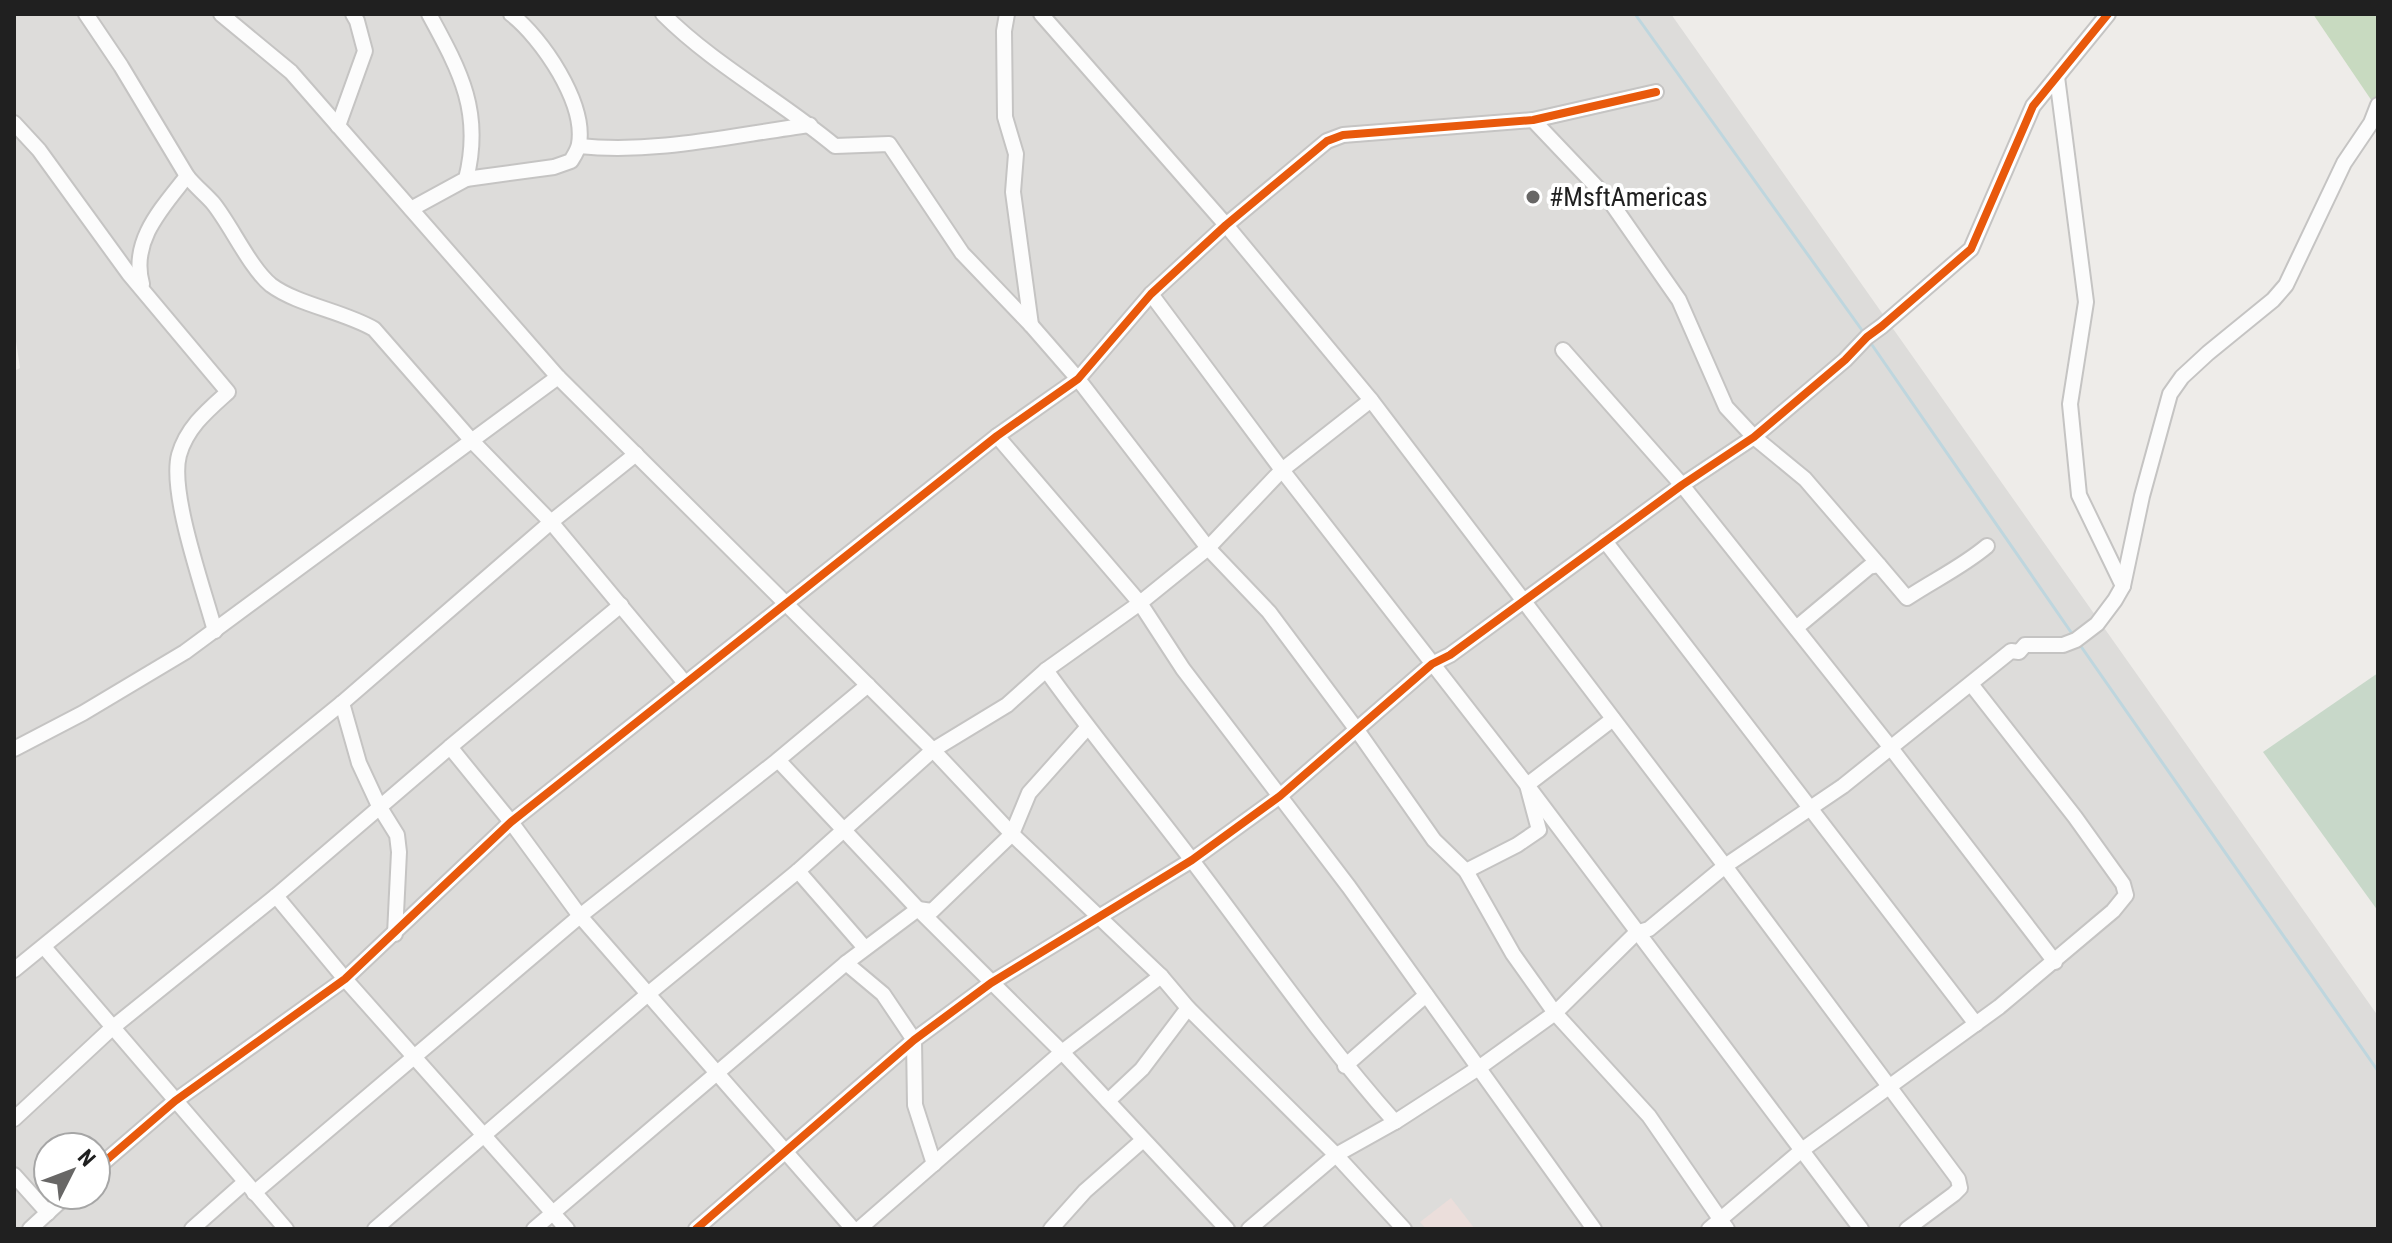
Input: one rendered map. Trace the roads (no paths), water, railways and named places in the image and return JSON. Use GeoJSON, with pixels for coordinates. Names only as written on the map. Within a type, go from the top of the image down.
{"type":"FeatureCollection","features":[{"type":"Feature","properties":{"kind":"street"},"geometry":{"type":"LineString","coordinates":[[86,14],[187,176],[212,202],[271,284],[317,307],[354,317],[374,329],[472,441],[551,522],[685,683]]}},
{"type":"Feature","properties":{"kind":"street"},"geometry":{"type":"LineString","coordinates":[[221,14],[291,72],[558,377],[933,750],[1012,834],[1161,976],[1188,1008],[1336,1155],[1404,1229]]}},
{"type":"Feature","properties":{"kind":"street"},"geometry":{"type":"LineString","coordinates":[[338,126],[365,51],[353,14]]}},
{"type":"Feature","properties":{"kind":"street"},"geometry":{"type":"LineString","coordinates":[[429,14],[462,78],[471,108],[473,150],[466,179]]}},
{"type":"Feature","properties":{"kind":"street"},"geometry":{"type":"LineString","coordinates":[[411,209],[466,179],[554,167],[571,161],[579,146],[579,122],[557,66],[525,25],[511,14]]}},
{"type":"Feature","properties":{"kind":"street"},"geometry":{"type":"LineString","coordinates":[[663,14],[707,52],[835,146],[889,144],[962,253],[1078,379],[1208,548],[1269,612],[1434,840],[1466,871],[1513,954],[1555,1013],[1649,1116],[1719,1226],[1802,1150],[1976,1024],[2055,962],[2121,904],[2126,895],[2123,884],[2075,817],[1971,684]]}},
{"type":"Feature","properties":{"kind":"street"},"geometry":{"type":"LineString","coordinates":[[1007,14],[1004,31],[1005,117],[1016,154],[1013,192],[1031,325]]}},
{"type":"Feature","properties":{"kind":"street"},"geometry":{"type":"LineString","coordinates":[[1041,14],[1226,225],[1371,400],[1958,1179],[1960,1188],[1907,1229]]}},
{"type":"Feature","properties":{"kind":"street"},"geometry":{"type":"LineString","coordinates":[[696,1229],[914,1040],[991,983],[1192,860],[1280,796],[1432,664],[1450,655],[1682,485],[1754,437],[1845,360],[1867,337],[1971,249],[2033,106],[2108,14]]}},
{"type":"Feature","properties":{"kind":"street"},"geometry":{"type":"LineString","coordinates":[[2057,77],[2086,302],[2070,404],[2079,495],[2123,586]]}},
{"type":"Feature","properties":{"kind":"street"},"geometry":{"type":"LineString","coordinates":[[112,1155],[175,1101],[345,979],[511,822],[997,436],[1078,379],[1151,294],[1226,225],[1335,137],[1533,120],[1656,92]]}},
{"type":"Feature","properties":{"kind":"street"},"geometry":{"type":"LineString","coordinates":[[1249,1229],[1336,1155],[1395,1122],[1480,1067],[1555,1013],[1636,933],[1649,929],[1725,866],[1843,786],[2011,651],[2019,652],[2025,645],[2063,645],[2076,640],[2097,624],[2123,586],[2142,496],[2170,394],[2182,377],[2273,300],[2286,285],[2344,163],[2371,123],[2378,105]]}},
{"type":"Feature","properties":{"kind":"street"},"geometry":{"type":"LineString","coordinates":[[1533,120],[1610,201],[1679,300],[1726,407],[1754,437],[1805,479],[1907,598],[1940,575],[1964,565],[1987,546]]}},
{"type":"Feature","properties":{"kind":"street"},"geometry":{"type":"LineString","coordinates":[[14,123],[39,150],[110,249],[228,392],[197,420],[179,456],[178,497],[215,631]]}},
{"type":"Feature","properties":{"kind":"street"},"geometry":{"type":"LineString","coordinates":[[579,146],[616,150],[666,147],[810,125]]}},
{"type":"Feature","properties":{"kind":"street"},"geometry":{"type":"LineString","coordinates":[[170,323],[144,290],[137,267],[144,241],[156,216],[187,176]]}},
{"type":"Feature","properties":{"kind":"street"},"geometry":{"type":"LineString","coordinates":[[1151,294],[1282,470],[1527,785],[1861,1229]]}},
{"type":"Feature","properties":{"kind":"street"},"geometry":{"type":"LineString","coordinates":[[1563,350],[1682,485],[1891,748],[2055,962]]}},
{"type":"Feature","properties":{"kind":"street"},"geometry":{"type":"LineString","coordinates":[[14,749],[83,713],[185,652],[558,377]]}},
{"type":"Feature","properties":{"kind":"street"},"geometry":{"type":"LineString","coordinates":[[375,1229],[648,994],[798,871],[933,750],[1007,705],[1046,670],[1140,603],[1208,548],[1282,470],[1371,400]]}},
{"type":"Feature","properties":{"kind":"street"},"geometry":{"type":"LineString","coordinates":[[997,436],[1140,603],[1183,669],[1480,1067],[1594,1229]]}},
{"type":"Feature","properties":{"kind":"street"},"geometry":{"type":"LineString","coordinates":[[14,970],[342,703],[551,522],[636,454]]}},
{"type":"Feature","properties":{"kind":"street"},"geometry":{"type":"LineString","coordinates":[[1605,541],[1976,1024]]}},
{"type":"Feature","properties":{"kind":"street"},"geometry":{"type":"LineString","coordinates":[[1796,628],[1859,574],[1879,565]]}},
{"type":"Feature","properties":{"kind":"street"},"geometry":{"type":"LineString","coordinates":[[14,1119],[112,1028],[276,896],[621,605]]}},
{"type":"Feature","properties":{"kind":"street"},"geometry":{"type":"LineString","coordinates":[[1046,670],[1345,1066],[1395,1122]]}},
{"type":"Feature","properties":{"kind":"street"},"geometry":{"type":"LineString","coordinates":[[193,1229],[415,1057],[580,916],[868,685]]}},
{"type":"Feature","properties":{"kind":"street"},"geometry":{"type":"LineString","coordinates":[[342,703],[359,763],[397,835],[395,934]]}},
{"type":"Feature","properties":{"kind":"street"},"geometry":{"type":"LineString","coordinates":[[1527,785],[1613,719]]}},
{"type":"Feature","properties":{"kind":"street"},"geometry":{"type":"LineString","coordinates":[[534,1229],[846,963],[918,909],[932,911],[1012,834],[1029,793],[1087,728]]}},
{"type":"Feature","properties":{"kind":"street"},"geometry":{"type":"LineString","coordinates":[[450,747],[511,822],[580,916],[853,1229]]}},
{"type":"Feature","properties":{"kind":"street"},"geometry":{"type":"LineString","coordinates":[[778,760],[843,832],[1062,1052],[1225,1228]]}},
{"type":"Feature","properties":{"kind":"street"},"geometry":{"type":"LineString","coordinates":[[1466,871],[1539,830],[1527,785]]}},
{"type":"Feature","properties":{"kind":"street"},"geometry":{"type":"LineString","coordinates":[[798,871],[865,948]]}},
{"type":"Feature","properties":{"kind":"street"},"geometry":{"type":"LineString","coordinates":[[276,896],[345,979],[567,1229]]}},
{"type":"Feature","properties":{"kind":"street"},"geometry":{"type":"LineString","coordinates":[[44,947],[286,1229]]}},
{"type":"Feature","properties":{"kind":"street"},"geometry":{"type":"LineString","coordinates":[[846,963],[883,994],[914,1040],[915,1105],[934,1164]]}},
{"type":"Feature","properties":{"kind":"street"},"geometry":{"type":"LineString","coordinates":[[859,1229],[1062,1052],[1161,976]]}},
{"type":"Feature","properties":{"kind":"street"},"geometry":{"type":"LineString","coordinates":[[1345,1066],[1426,995]]}},
{"type":"Feature","properties":{"kind":"street"},"geometry":{"type":"LineString","coordinates":[[1108,1101],[1142,1069],[1188,1008]]}},
{"type":"Feature","properties":{"kind":"street"},"geometry":{"type":"LineString","coordinates":[[1051,1229],[1085,1191],[1143,1140]]}},
{"type":"Feature","properties":{"kind":"street"},"geometry":{"type":"LineString","coordinates":[[14,1175],[48,1213],[30,1229]]}},
{"type":"Feature","properties":{"kind":"waterway"},"geometry":{"type":"LineString","coordinates":[[1635,14],[1864,333]]}},
{"type":"Feature","properties":{"kind":"waterway"},"geometry":{"type":"LineString","coordinates":[[1870,342],[2073,635]]}},
{"type":"Feature","properties":{"kind":"waterway"},"geometry":{"type":"LineString","coordinates":[[2080,645],[2378,1071]]}},
{"type":"Feature","properties":{"kind":"place","name":"#MsftAmericas"},"geometry":{"type":"Point","coordinates":[1533,197]}}]}
